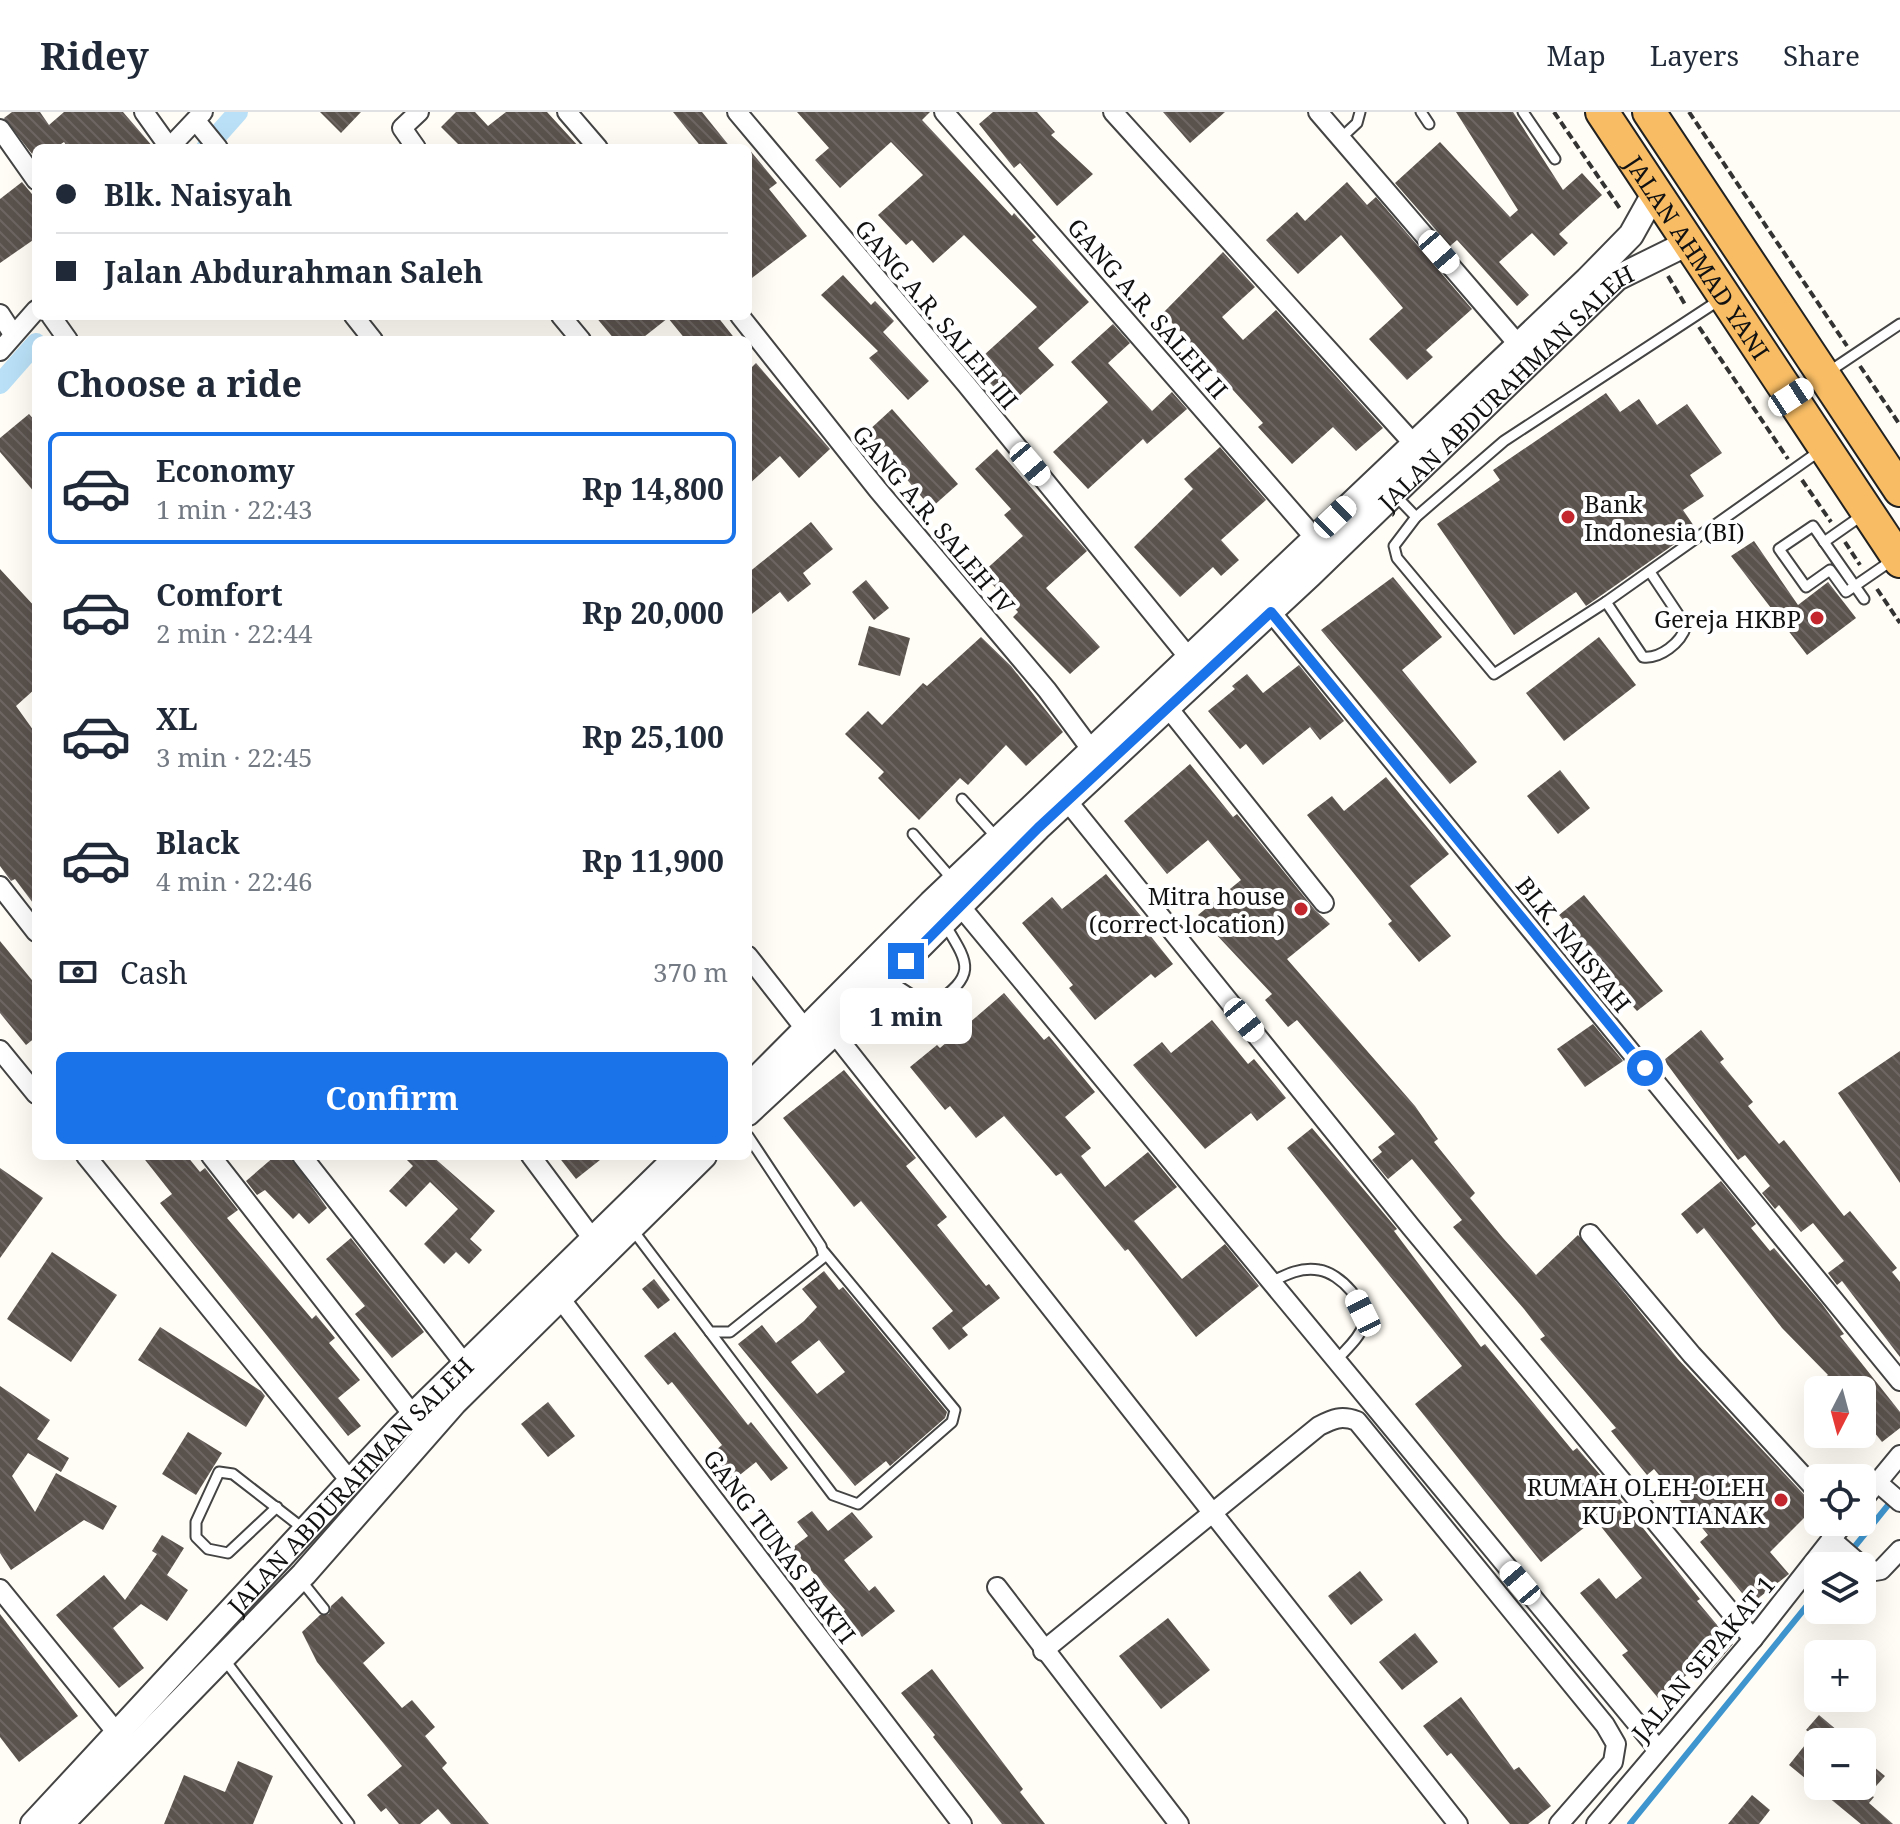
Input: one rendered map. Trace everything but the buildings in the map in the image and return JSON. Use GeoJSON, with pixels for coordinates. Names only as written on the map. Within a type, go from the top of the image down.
{"type":"FeatureCollection","features":[{"type":"Feature","properties":{"kind":"highway","name":"JALAN AHMAD YANI"},"geometry":{"type":"LineString","coordinates":[[1602,112],[1823,449],[1899,559]]}},
{"type":"Feature","properties":{"kind":"highway","name":"JALAN AHMAD YANI"},"geometry":{"type":"LineString","coordinates":[[1649,112],[1900,490]]}},
{"type":"Feature","properties":{"kind":"street"},"geometry":{"type":"LineString","coordinates":[[144,112],[166,144]]}},
{"type":"Feature","properties":{"kind":"street"},"geometry":{"type":"LineString","coordinates":[[413,144],[402,128],[419,112]]}},
{"type":"Feature","properties":{"kind":"street"},"geometry":{"type":"LineString","coordinates":[[567,112],[595,144]]}},
{"type":"Feature","properties":{"kind":"street","name":"GANG A.R. SALEH III"},"geometry":{"type":"LineString","coordinates":[[737,112],[1190,659]]}},
{"type":"Feature","properties":{"kind":"street","name":"GANG A.R. SALEH II"},"geometry":{"type":"LineString","coordinates":[[944,112],[1314,537]]}},
{"type":"Feature","properties":{"kind":"street"},"geometry":{"type":"LineString","coordinates":[[1113,112],[1412,442]]}},
{"type":"Feature","properties":{"kind":"street"},"geometry":{"type":"LineString","coordinates":[[1318,112],[1517,343]]}},
{"type":"Feature","properties":{"kind":"street"},"geometry":{"type":"LineString","coordinates":[[174,144],[202,122],[216,144]]}},
{"type":"Feature","properties":{"kind":"street"},"geometry":{"type":"LineString","coordinates":[[0,129],[32,174]]}},
{"type":"Feature","properties":{"kind":"street","name":"JALAN ABDURAHMAN SALEH"},"geometry":{"type":"LineString","coordinates":[[752,1083],[999,841],[1068,802],[1271,612],[1385,484],[1546,332],[1631,235],[1655,192]]}},
{"type":"Feature","properties":{"kind":"street","name":"JALAN ABDURAHMAN SALEH"},"geometry":{"type":"LineString","coordinates":[[752,1109],[953,915],[1093,752],[1314,537],[1385,484],[1412,442],[1517,343],[1546,332],[1617,278],[1688,243]]}},
{"type":"Feature","properties":{"kind":"street"},"geometry":{"type":"LineString","coordinates":[[0,314],[13,334]]}},
{"type":"Feature","properties":{"kind":"street"},"geometry":{"type":"LineString","coordinates":[[0,351],[13,334],[37,320]]}},
{"type":"Feature","properties":{"kind":"street"},"geometry":{"type":"LineString","coordinates":[[50,320],[64,336]]}},
{"type":"Feature","properties":{"kind":"street"},"geometry":{"type":"LineString","coordinates":[[357,320],[370,336]]}},
{"type":"Feature","properties":{"kind":"street"},"geometry":{"type":"LineString","coordinates":[[564,320],[578,336]]}},
{"type":"Feature","properties":{"kind":"street","name":"GANG A.R. SALEH IV"},"geometry":{"type":"LineString","coordinates":[[743,320],[878,490],[1047,690],[1093,752]]}},
{"type":"Feature","properties":{"kind":"street","name":"BLK. NAISYAH"},"geometry":{"type":"LineString","coordinates":[[1271,612],[1900,1381]]}},
{"type":"Feature","properties":{"kind":"street"},"geometry":{"type":"LineString","coordinates":[[1169,709],[1324,903]]}},
{"type":"Feature","properties":{"kind":"street"},"geometry":{"type":"LineString","coordinates":[[1068,802],[1411,1227],[1753,1639]]}},
{"type":"Feature","properties":{"kind":"street"},"geometry":{"type":"LineString","coordinates":[[0,886],[32,927]]}},
{"type":"Feature","properties":{"kind":"street"},"geometry":{"type":"LineString","coordinates":[[953,915],[1271,1282],[1658,1749]]}},
{"type":"Feature","properties":{"kind":"street"},"geometry":{"type":"LineString","coordinates":[[752,961],[806,1030]]}},
{"type":"Feature","properties":{"kind":"street"},"geometry":{"type":"LineString","coordinates":[[834,1033],[1458,1824]]}},
{"type":"Feature","properties":{"kind":"street"},"geometry":{"type":"LineString","coordinates":[[0,1050],[32,1089]]}},
{"type":"Feature","properties":{"kind":"street"},"geometry":{"type":"LineString","coordinates":[[89,1160],[351,1482]]}},
{"type":"Feature","properties":{"kind":"street"},"geometry":{"type":"LineString","coordinates":[[214,1160],[413,1415]]}},
{"type":"Feature","properties":{"kind":"street"},"geometry":{"type":"LineString","coordinates":[[305,1160],[471,1372]]}},
{"type":"Feature","properties":{"kind":"street"},"geometry":{"type":"LineString","coordinates":[[534,1160],[592,1238]]}},
{"type":"Feature","properties":{"kind":"street","name":"JALAN ABDURAHMAN SALEH"},"geometry":{"type":"LineString","coordinates":[[61,1824],[300,1579],[471,1372],[592,1238],[674,1160]]}},
{"type":"Feature","properties":{"kind":"street","name":"JALAN ABDURAHMAN SALEH"},"geometry":{"type":"LineString","coordinates":[[33,1824],[413,1415],[471,1372],[559,1297],[700,1160]]}},
{"type":"Feature","properties":{"kind":"street"},"geometry":{"type":"LineString","coordinates":[[1590,1234],[1692,1355],[1804,1477]]}},
{"type":"Feature","properties":{"kind":"street","name":"GANG TUNAS BAKTI"},"geometry":{"type":"LineString","coordinates":[[559,1297],[962,1824]]}},
{"type":"Feature","properties":{"kind":"street"},"geometry":{"type":"LineString","coordinates":[[1043,1651],[1319,1426],[1339,1417],[1357,1421],[1605,1725],[1616,1744],[1613,1762],[1559,1824]]}},
{"type":"Feature","properties":{"kind":"street"},"geometry":{"type":"LineString","coordinates":[[1889,1493],[1900,1455]]}},
{"type":"Feature","properties":{"kind":"street","name":"JALAN SEPAKAT 1"},"geometry":{"type":"LineString","coordinates":[[1596,1824],[1753,1639],[1844,1550],[1844,1536]]}},
{"type":"Feature","properties":{"kind":"street"},"geometry":{"type":"LineString","coordinates":[[1844,1550],[1875,1572],[1900,1550]]}},
{"type":"Feature","properties":{"kind":"street"},"geometry":{"type":"LineString","coordinates":[[997,1587],[1043,1651],[1179,1824]]}},
{"type":"Feature","properties":{"kind":"street"},"geometry":{"type":"LineString","coordinates":[[0,1589],[117,1733]]}},
{"type":"Feature","properties":{"kind":"lane"},"geometry":{"type":"LineString","coordinates":[[1341,138],[1357,123],[1360,112]]}},
{"type":"Feature","properties":{"kind":"lane"},"geometry":{"type":"LineString","coordinates":[[1421,112],[1429,124]]}},
{"type":"Feature","properties":{"kind":"lane"},"geometry":{"type":"LineString","coordinates":[[1523,112],[1555,159]]}},
{"type":"Feature","properties":{"kind":"lane"},"geometry":{"type":"LineString","coordinates":[[1724,297],[1504,441],[1416,517],[1393,552],[1494,674],[1650,572],[1823,449]]}},
{"type":"Feature","properties":{"kind":"lane"},"geometry":{"type":"LineString","coordinates":[[1791,397],[1900,324]]}},
{"type":"Feature","properties":{"kind":"lane"},"geometry":{"type":"LineString","coordinates":[[1385,484],[1416,517]]}},
{"type":"Feature","properties":{"kind":"lane"},"geometry":{"type":"LineString","coordinates":[[1824,542],[1867,513]]}},
{"type":"Feature","properties":{"kind":"lane"},"geometry":{"type":"LineString","coordinates":[[1864,599],[1855,586],[1824,542],[1813,526],[1779,549],[1806,587],[1830,570],[1846,592],[1855,586],[1899,559]]}},
{"type":"Feature","properties":{"kind":"lane"},"geometry":{"type":"LineString","coordinates":[[1606,602],[1643,657],[1651,658],[1674,645],[1686,626],[1650,572]]}},
{"type":"Feature","properties":{"kind":"lane"},"geometry":{"type":"LineString","coordinates":[[962,799],[999,841]]}},
{"type":"Feature","properties":{"kind":"lane"},"geometry":{"type":"LineString","coordinates":[[913,834],[954,882]]}},
{"type":"Feature","properties":{"kind":"lane"},"geometry":{"type":"LineString","coordinates":[[887,980],[926,1004],[933,1005],[951,992],[966,967],[953,915]]}},
{"type":"Feature","properties":{"kind":"lane"},"geometry":{"type":"LineString","coordinates":[[631,1228],[833,1495],[858,1504],[952,1422],[955,1410],[824,1252],[752,1142]]}},
{"type":"Feature","properties":{"kind":"lane"},"geometry":{"type":"LineString","coordinates":[[710,1332],[730,1332],[824,1257],[824,1252]]}},
{"type":"Feature","properties":{"kind":"lane"},"geometry":{"type":"LineString","coordinates":[[1271,1282],[1290,1273],[1321,1270],[1356,1297],[1363,1313],[1363,1324],[1358,1336],[1336,1361]]}},
{"type":"Feature","properties":{"kind":"lane"},"geometry":{"type":"LineString","coordinates":[[277,1507],[228,1553],[208,1549],[196,1537],[196,1522],[219,1472],[233,1474],[277,1507],[306,1531]]}},
{"type":"Feature","properties":{"kind":"lane"},"geometry":{"type":"LineString","coordinates":[[300,1579],[324,1609]]}},
{"type":"Feature","properties":{"kind":"lane"},"geometry":{"type":"LineString","coordinates":[[222,1656],[349,1824]]}},
{"type":"Feature","properties":{"kind":"path"},"geometry":{"type":"LineString","coordinates":[[1689,112],[1900,425]]}},
{"type":"Feature","properties":{"kind":"waterway"},"geometry":{"type":"LineString","coordinates":[[210,144],[238,112]]}},
{"type":"Feature","properties":{"kind":"waterway"},"geometry":{"type":"LineString","coordinates":[[0,384],[32,348]]}},
{"type":"Feature","properties":{"kind":"waterway"},"geometry":{"type":"LineString","coordinates":[[1850,1552],[1893,1499]]}},
{"type":"Feature","properties":{"kind":"waterway"},"geometry":{"type":"LineString","coordinates":[[1630,1824],[1804,1609]]}},
{"type":"Feature","properties":{"kind":"place","name":"Bank Indonesia (BI)"},"geometry":{"type":"Point","coordinates":[1568,517]}},
{"type":"Feature","properties":{"kind":"place","name":"Gereja HKBP"},"geometry":{"type":"Point","coordinates":[1817,618]}},
{"type":"Feature","properties":{"kind":"place","name":"Mitra house (correct location)"},"geometry":{"type":"Point","coordinates":[1301,909]}},
{"type":"Feature","properties":{"kind":"place","name":"RUMAH OLEH-OLEH KU PONTIANAK"},"geometry":{"type":"Point","coordinates":[1781,1500]}},
{"type":"Feature","properties":{"kind":"route"},"geometry":{"type":"LineString","coordinates":[[906,961],[1038,828],[1271,612],[1645,1068]]}}]}
